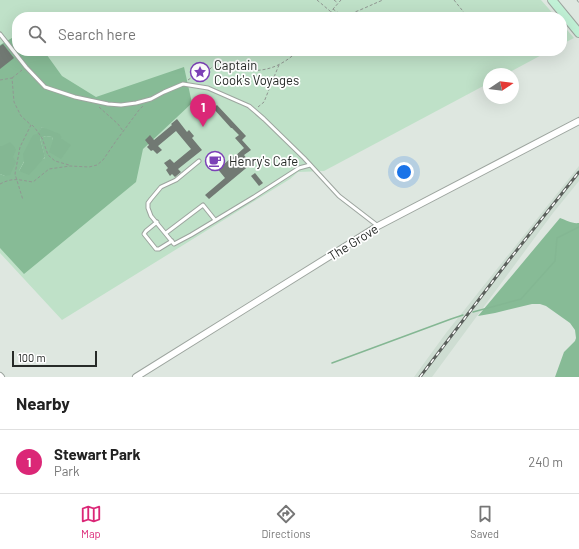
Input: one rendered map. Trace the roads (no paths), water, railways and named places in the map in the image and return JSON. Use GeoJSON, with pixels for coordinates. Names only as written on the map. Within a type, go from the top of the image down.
{"type":"FeatureCollection","features":[{"type":"Feature","properties":{"kind":"main road"},"geometry":{"type":"LineString","coordinates":[[552,0],[562,12]]}},
{"type":"Feature","properties":{"kind":"main road"},"geometry":{"type":"LineString","coordinates":[[567,18],[579,33]]}},
{"type":"Feature","properties":{"kind":"street","name":"The Grove"},"geometry":{"type":"LineString","coordinates":[[136,377],[378,226],[579,121]]}},
{"type":"Feature","properties":{"kind":"lane"},"geometry":{"type":"LineString","coordinates":[[0,34],[12,49]]}},
{"type":"Feature","properties":{"kind":"lane"},"geometry":{"type":"LineString","coordinates":[[17,56],[45,87],[74,97],[121,105],[152,99],[183,84],[208,88],[249,106],[264,119],[339,196],[378,226]]}},
{"type":"Feature","properties":{"kind":"lane"},"geometry":{"type":"LineString","coordinates":[[200,161],[176,180],[161,187],[148,203],[151,216],[174,244],[298,168],[310,165]]}},
{"type":"Feature","properties":{"kind":"lane"},"geometry":{"type":"LineString","coordinates":[[166,233],[203,205],[215,220]]}},
{"type":"Feature","properties":{"kind":"lane"},"geometry":{"type":"LineString","coordinates":[[157,222],[144,234],[156,249],[160,249],[172,240]]}},
{"type":"Feature","properties":{"kind":"waterway"},"geometry":{"type":"LineString","coordinates":[[473,312],[521,299],[555,261],[557,238],[579,227]]}},
{"type":"Feature","properties":{"kind":"waterway"},"geometry":{"type":"LineString","coordinates":[[332,363],[463,315]]}},
{"type":"Feature","properties":{"kind":"railway"},"geometry":{"type":"LineString","coordinates":[[420,377],[509,260],[579,172]]}},
{"type":"Feature","properties":{"kind":"place","name":"Captain Cook's Voyages"},"geometry":{"type":"Point","coordinates":[200,72]}},
{"type":"Feature","properties":{"kind":"place","name":"Stewart Park"},"geometry":{"type":"Point","coordinates":[203,127]}},
{"type":"Feature","properties":{"kind":"place","name":"Henry's Cafe"},"geometry":{"type":"Point","coordinates":[215,161]}}]}
